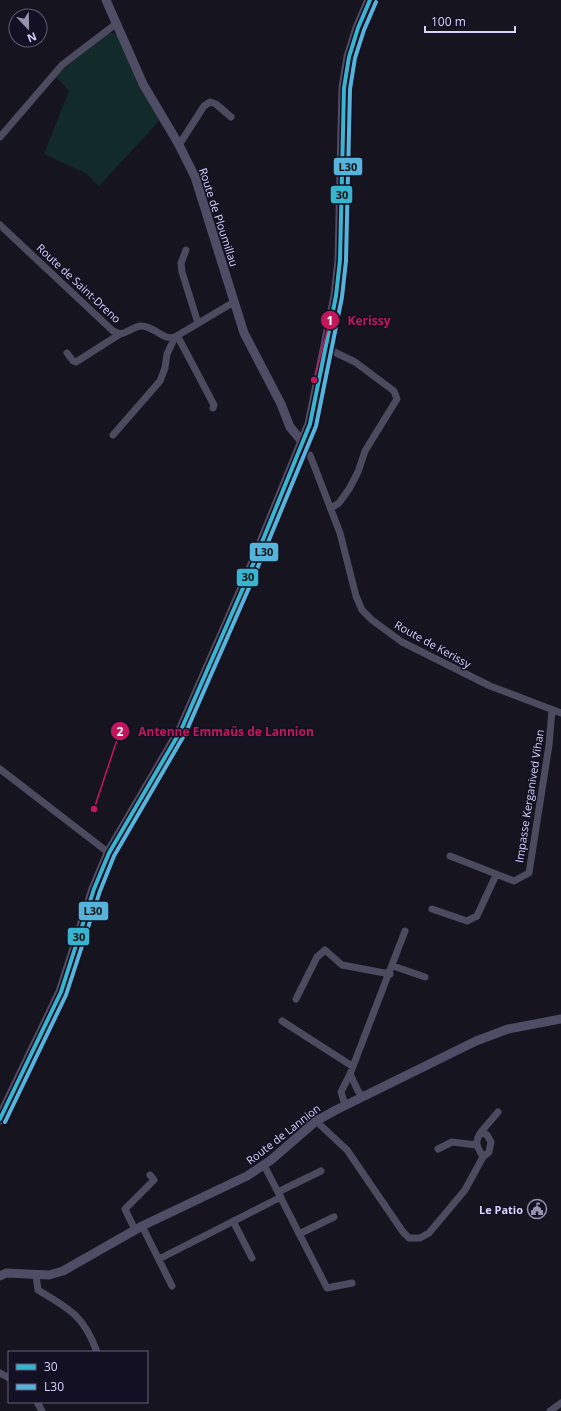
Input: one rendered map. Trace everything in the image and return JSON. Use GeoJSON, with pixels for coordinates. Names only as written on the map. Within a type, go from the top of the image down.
{"type":"FeatureCollection","features":[{"type":"Feature","properties":{"kind":"main road"},"geometry":{"type":"LineString","coordinates":[[0,1119],[62,992],[94,889],[109,854],[180,730],[192,705],[305,440],[326,348],[340,260],[344,88],[349,58],[370,0]]}},
{"type":"Feature","properties":{"kind":"street","name":"Route de Ploumillau"},"geometry":{"type":"LineString","coordinates":[[106,0],[143,84],[179,145],[200,193],[244,333],[281,404],[290,427],[300,439],[305,440]]}},
{"type":"Feature","properties":{"kind":"street"},"geometry":{"type":"LineString","coordinates":[[0,137],[62,65],[117,23]]}},
{"type":"Feature","properties":{"kind":"street"},"geometry":{"type":"LineString","coordinates":[[179,145],[204,106],[210,102],[216,104],[231,117]]}},
{"type":"Feature","properties":{"kind":"street","name":"Route de Saint-Dreno"},"geometry":{"type":"LineString","coordinates":[[0,225],[113,331],[120,334],[140,326],[148,328],[167,338],[177,337]]}},
{"type":"Feature","properties":{"kind":"street"},"geometry":{"type":"LineString","coordinates":[[186,250],[181,263],[182,272],[198,323]]}},
{"type":"Feature","properties":{"kind":"street"},"geometry":{"type":"LineString","coordinates":[[114,435],[160,381],[165,368],[167,354],[177,337],[234,302]]}},
{"type":"Feature","properties":{"kind":"street"},"geometry":{"type":"LineString","coordinates":[[67,353],[73,361],[76,362],[120,334]]}},
{"type":"Feature","properties":{"kind":"street"},"geometry":{"type":"LineString","coordinates":[[177,337],[199,374],[214,405],[213,408]]}},
{"type":"Feature","properties":{"kind":"street"},"geometry":{"type":"LineString","coordinates":[[326,348],[355,362],[394,391],[397,400],[365,452],[358,472],[349,489],[339,503],[331,508]]}},
{"type":"Feature","properties":{"kind":"street","name":"Route de Kerissy"},"geometry":{"type":"LineString","coordinates":[[310,455],[340,532],[356,596],[362,610],[372,620],[402,642],[490,686],[561,713]]}},
{"type":"Feature","properties":{"kind":"street","name":"Impasse Kerganived Vihan"},"geometry":{"type":"LineString","coordinates":[[496,875],[514,882],[529,873],[549,745],[552,710]]}},
{"type":"Feature","properties":{"kind":"street"},"geometry":{"type":"LineString","coordinates":[[0,769],[109,854]]}},
{"type":"Feature","properties":{"kind":"street"},"geometry":{"type":"LineString","coordinates":[[432,909],[467,921],[477,916],[496,875],[450,856]]}},
{"type":"Feature","properties":{"kind":"street"},"geometry":{"type":"LineString","coordinates":[[345,1105],[341,1092],[350,1074],[390,974],[405,931]]}},
{"type":"Feature","properties":{"kind":"street"},"geometry":{"type":"LineString","coordinates":[[296,999],[317,957],[325,950],[342,965],[390,974]]}},
{"type":"Feature","properties":{"kind":"street"},"geometry":{"type":"LineString","coordinates":[[393,966],[425,977]]}},
{"type":"Feature","properties":{"kind":"street","name":"Route de Lannion"},"geometry":{"type":"LineString","coordinates":[[0,1276],[6,1273],[14,1272],[49,1275],[63,1271],[139,1228],[247,1176],[264,1165],[316,1121],[345,1105],[440,1057],[476,1041],[508,1029],[561,1019]]}},
{"type":"Feature","properties":{"kind":"street"},"geometry":{"type":"LineString","coordinates":[[282,1021],[352,1066]]}},
{"type":"Feature","properties":{"kind":"street"},"geometry":{"type":"LineString","coordinates":[[350,1074],[358,1091],[363,1097]]}},
{"type":"Feature","properties":{"kind":"street"},"geometry":{"type":"LineString","coordinates":[[483,1157],[476,1144],[477,1138],[498,1112]]}},
{"type":"Feature","properties":{"kind":"street"},"geometry":{"type":"LineString","coordinates":[[316,1121],[347,1150],[403,1232],[409,1238],[420,1238],[429,1233],[465,1190],[483,1157],[490,1152],[491,1142],[487,1135],[481,1132]]}},
{"type":"Feature","properties":{"kind":"street"},"geometry":{"type":"LineString","coordinates":[[438,1149],[452,1142],[476,1144]]}},
{"type":"Feature","properties":{"kind":"street"},"geometry":{"type":"LineString","coordinates":[[264,1165],[327,1288],[352,1283]]}},
{"type":"Feature","properties":{"kind":"street"},"geometry":{"type":"LineString","coordinates":[[159,1259],[233,1221],[321,1170]]}},
{"type":"Feature","properties":{"kind":"street"},"geometry":{"type":"LineString","coordinates":[[150,1175],[154,1180],[125,1209],[159,1259],[172,1286]]}},
{"type":"Feature","properties":{"kind":"street"},"geometry":{"type":"LineString","coordinates":[[299,1234],[334,1217]]}},
{"type":"Feature","properties":{"kind":"street"},"geometry":{"type":"LineString","coordinates":[[233,1221],[252,1258]]}},
{"type":"Feature","properties":{"kind":"street"},"geometry":{"type":"LineString","coordinates":[[36,1275],[38,1290],[67,1307],[76,1315],[87,1328],[97,1351]]}},
{"type":"Feature","properties":{"kind":"street"},"geometry":{"type":"LineString","coordinates":[[550,1411],[561,1403]]}},
{"type":"Feature","properties":{"kind":"green space"},"geometry":{"type":"Polygon","coordinates":[[[109,32],[118,35],[138,84],[160,120],[99,186],[87,174],[44,154],[69,91],[55,76],[109,32]]]}},
{"type":"Feature","properties":{"kind":"transit line","name":"30"},"geometry":{"type":"LineString","coordinates":[[0,1119],[61,992],[94,889],[109,853],[181,730],[247,579],[310,424],[336,296],[340,260],[344,88],[349,57],[358,28],[370,0]]}},
{"type":"Feature","properties":{"kind":"transit line","name":"L30"},"geometry":{"type":"LineString","coordinates":[[5,1122],[66,995],[100,891],[114,856],[186,732],[252,581],[316,426],[342,297],[346,261],[350,89],[355,58],[364,30],[376,2]]}},
{"type":"Feature","properties":{"kind":"place","name":"Kerissy"},"geometry":{"type":"Point","coordinates":[314,380]}},
{"type":"Feature","properties":{"kind":"place","name":"Antenne Emmaüs de Lannion"},"geometry":{"type":"Point","coordinates":[94,809]}},
{"type":"Feature","properties":{"kind":"place","name":"Le Patio"},"geometry":{"type":"Point","coordinates":[537,1209]}}]}
